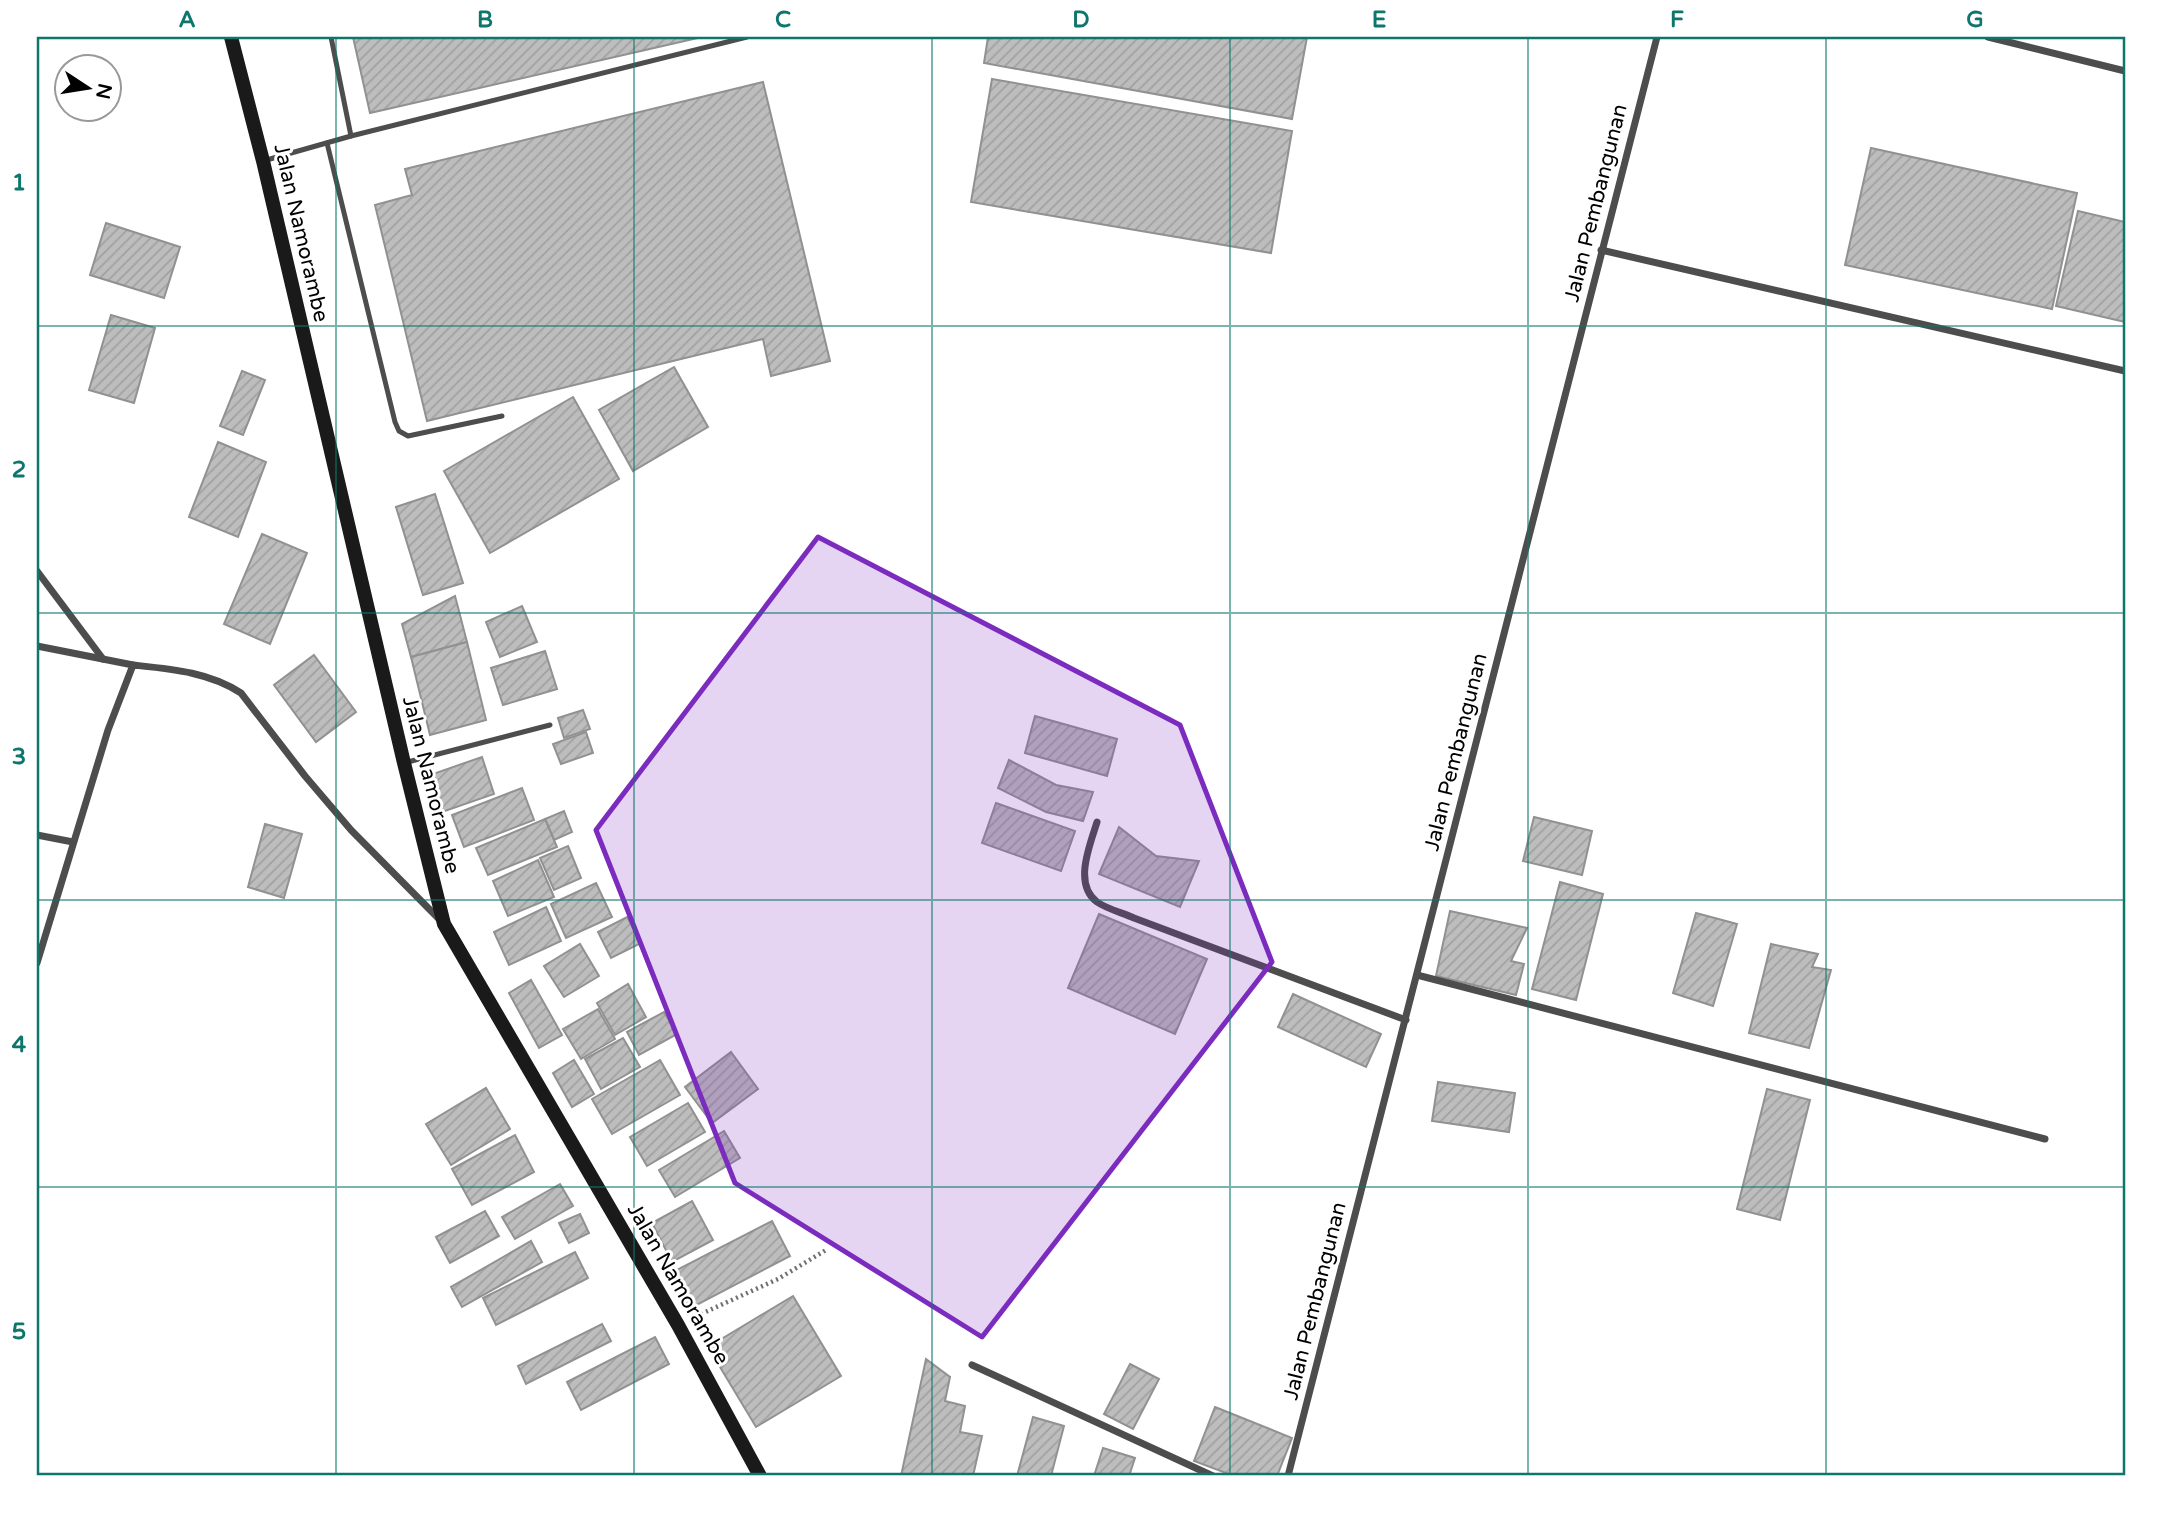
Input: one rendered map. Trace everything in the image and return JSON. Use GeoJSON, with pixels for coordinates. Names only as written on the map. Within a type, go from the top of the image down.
{"type":"FeatureCollection","features":[{"type":"Feature","properties":{"kind":"main road","name":"Jalan Namorambe"},"geometry":{"type":"LineString","coordinates":[[231,37],[444,924],[678,1325],[760,1476]]}},
{"type":"Feature","properties":{"kind":"street","name":"Jalan Pembangunan"},"geometry":{"type":"LineString","coordinates":[[1288,1476],[1657,37]]}},
{"type":"Feature","properties":{"kind":"street"},"geometry":{"type":"LineString","coordinates":[[1988,37],[2125,71]]}},
{"type":"Feature","properties":{"kind":"street"},"geometry":{"type":"LineString","coordinates":[[1601,250],[2125,372]]}},
{"type":"Feature","properties":{"kind":"street"},"geometry":{"type":"LineString","coordinates":[[37,571],[103,659]]}},
{"type":"Feature","properties":{"kind":"street"},"geometry":{"type":"LineString","coordinates":[[37,646],[133,665],[196,673],[229,685],[242,693],[305,776],[351,830],[444,924]]}},
{"type":"Feature","properties":{"kind":"street"},"geometry":{"type":"LineString","coordinates":[[37,964],[108,730],[133,665]]}},
{"type":"Feature","properties":{"kind":"street"},"geometry":{"type":"LineString","coordinates":[[1097,822],[1084,864],[1087,887],[1096,901],[1147,923],[1406,1020]]}},
{"type":"Feature","properties":{"kind":"street"},"geometry":{"type":"LineString","coordinates":[[37,835],[74,842]]}},
{"type":"Feature","properties":{"kind":"street"},"geometry":{"type":"LineString","coordinates":[[1417,975],[2045,1139]]}},
{"type":"Feature","properties":{"kind":"street"},"geometry":{"type":"LineString","coordinates":[[972,1365],[1213,1476]]}},
{"type":"Feature","properties":{"kind":"lane"},"geometry":{"type":"LineString","coordinates":[[331,37],[351,136]]}},
{"type":"Feature","properties":{"kind":"lane"},"geometry":{"type":"LineString","coordinates":[[263,162],[351,136],[747,37]]}},
{"type":"Feature","properties":{"kind":"lane"},"geometry":{"type":"LineString","coordinates":[[327,143],[399,431],[408,436],[502,416]]}},
{"type":"Feature","properties":{"kind":"lane"},"geometry":{"type":"LineString","coordinates":[[404,763],[550,725]]}},
{"type":"Feature","properties":{"kind":"path"},"geometry":{"type":"LineString","coordinates":[[678,1325],[778,1279],[826,1250]]}},
{"type":"Feature","properties":{"kind":"highlighted area"},"geometry":{"type":"Polygon","coordinates":[[[818,537],[1180,725],[1272,962],[982,1337],[735,1183],[596,830],[818,537]]]}},
{"type":"Feature","properties":{"kind":"building"},"geometry":{"type":"Polygon","coordinates":[[[353,37],[702,37],[370,113],[353,37]]]}},
{"type":"Feature","properties":{"kind":"building"},"geometry":{"type":"Polygon","coordinates":[[[988,37],[1307,37],[1292,119],[984,63],[988,37]]]}},
{"type":"Feature","properties":{"kind":"building"},"geometry":{"type":"Polygon","coordinates":[[[992,79],[1292,131],[1271,253],[971,202],[992,79]]]}},
{"type":"Feature","properties":{"kind":"building"},"geometry":{"type":"Polygon","coordinates":[[[763,82],[830,361],[771,376],[763,339],[427,421],[375,205],[412,195],[405,169],[763,82]]]}},
{"type":"Feature","properties":{"kind":"building"},"geometry":{"type":"Polygon","coordinates":[[[1871,148],[2077,193],[2052,309],[1845,265],[1871,148]]]}},
{"type":"Feature","properties":{"kind":"building"},"geometry":{"type":"Polygon","coordinates":[[[2078,211],[2125,222],[2125,322],[2056,306],[2078,211]]]}},
{"type":"Feature","properties":{"kind":"building"},"geometry":{"type":"Polygon","coordinates":[[[106,223],[180,247],[164,298],[90,275],[106,223]]]}},
{"type":"Feature","properties":{"kind":"building"},"geometry":{"type":"Polygon","coordinates":[[[111,315],[155,328],[134,403],[89,390],[111,315]]]}},
{"type":"Feature","properties":{"kind":"building"},"geometry":{"type":"Polygon","coordinates":[[[674,367],[708,427],[633,471],[599,410],[674,367]]]}},
{"type":"Feature","properties":{"kind":"building"},"geometry":{"type":"Polygon","coordinates":[[[242,371],[265,380],[243,435],[220,426],[242,371]]]}},
{"type":"Feature","properties":{"kind":"building"},"geometry":{"type":"Polygon","coordinates":[[[573,397],[619,479],[490,553],[444,471],[573,397]]]}},
{"type":"Feature","properties":{"kind":"building"},"geometry":{"type":"Polygon","coordinates":[[[218,442],[266,462],[238,537],[189,517],[218,442]]]}},
{"type":"Feature","properties":{"kind":"building"},"geometry":{"type":"Polygon","coordinates":[[[435,494],[463,583],[423,595],[396,507],[435,494]]]}},
{"type":"Feature","properties":{"kind":"building"},"geometry":{"type":"Polygon","coordinates":[[[262,534],[307,553],[270,644],[224,624],[262,534]]]}},
{"type":"Feature","properties":{"kind":"building"},"geometry":{"type":"Polygon","coordinates":[[[455,596],[467,642],[411,657],[402,624],[455,596]]]}},
{"type":"Feature","properties":{"kind":"building"},"geometry":{"type":"Polygon","coordinates":[[[522,606],[537,642],[500,657],[486,622],[522,606]]]}},
{"type":"Feature","properties":{"kind":"building"},"geometry":{"type":"Polygon","coordinates":[[[467,642],[486,720],[430,735],[411,657],[467,642]]]}},
{"type":"Feature","properties":{"kind":"building"},"geometry":{"type":"Polygon","coordinates":[[[545,651],[557,689],[503,705],[491,668],[545,651]]]}},
{"type":"Feature","properties":{"kind":"building"},"geometry":{"type":"Polygon","coordinates":[[[314,655],[356,712],[316,742],[274,685],[314,655]]]}},
{"type":"Feature","properties":{"kind":"building"},"geometry":{"type":"Polygon","coordinates":[[[583,710],[590,729],[564,738],[558,718],[583,710]]]}},
{"type":"Feature","properties":{"kind":"building"},"geometry":{"type":"Polygon","coordinates":[[[1035,716],[1117,739],[1107,776],[1025,753],[1035,716]]]}},
{"type":"Feature","properties":{"kind":"building"},"geometry":{"type":"Polygon","coordinates":[[[586,732],[593,753],[561,764],[553,744],[586,732]]]}},
{"type":"Feature","properties":{"kind":"building"},"geometry":{"type":"Polygon","coordinates":[[[482,757],[494,794],[442,812],[430,775],[482,757]]]}},
{"type":"Feature","properties":{"kind":"building"},"geometry":{"type":"Polygon","coordinates":[[[1009,760],[1056,785],[1093,792],[1083,821],[1046,812],[998,788],[1009,760]]]}},
{"type":"Feature","properties":{"kind":"building"},"geometry":{"type":"Polygon","coordinates":[[[522,788],[534,820],[464,847],[452,815],[522,788]]]}},
{"type":"Feature","properties":{"kind":"building"},"geometry":{"type":"Polygon","coordinates":[[[996,803],[1075,831],[1061,871],[982,843],[996,803]]]}},
{"type":"Feature","properties":{"kind":"building"},"geometry":{"type":"Polygon","coordinates":[[[564,811],[572,832],[554,840],[545,819],[564,811]]]}},
{"type":"Feature","properties":{"kind":"building"},"geometry":{"type":"Polygon","coordinates":[[[1534,817],[1592,831],[1582,875],[1523,861],[1534,817]]]}},
{"type":"Feature","properties":{"kind":"building"},"geometry":{"type":"Polygon","coordinates":[[[545,819],[557,847],[488,875],[476,848],[545,819]]]}},
{"type":"Feature","properties":{"kind":"building"},"geometry":{"type":"Polygon","coordinates":[[[265,824],[302,834],[284,898],[248,887],[265,824]]]}},
{"type":"Feature","properties":{"kind":"building"},"geometry":{"type":"Polygon","coordinates":[[[1119,827],[1156,856],[1199,861],[1180,907],[1099,874],[1119,827]]]}},
{"type":"Feature","properties":{"kind":"building"},"geometry":{"type":"Polygon","coordinates":[[[568,846],[581,878],[554,890],[540,858],[568,846]]]}},
{"type":"Feature","properties":{"kind":"building"},"geometry":{"type":"Polygon","coordinates":[[[538,860],[554,897],[508,916],[493,881],[538,860]]]}},
{"type":"Feature","properties":{"kind":"building"},"geometry":{"type":"Polygon","coordinates":[[[1560,882],[1603,894],[1576,1000],[1532,989],[1560,882]]]}},
{"type":"Feature","properties":{"kind":"building"},"geometry":{"type":"Polygon","coordinates":[[[596,883],[612,917],[566,938],[551,904],[596,883]]]}},
{"type":"Feature","properties":{"kind":"building"},"geometry":{"type":"Polygon","coordinates":[[[546,907],[561,941],[509,965],[494,932],[546,907]]]}},
{"type":"Feature","properties":{"kind":"building"},"geometry":{"type":"Polygon","coordinates":[[[1450,911],[1527,928],[1511,961],[1524,964],[1516,995],[1436,976],[1450,911]]]}},
{"type":"Feature","properties":{"kind":"building"},"geometry":{"type":"Polygon","coordinates":[[[1696,913],[1737,924],[1713,1006],[1673,993],[1696,913]]]}},
{"type":"Feature","properties":{"kind":"building"},"geometry":{"type":"Polygon","coordinates":[[[1099,914],[1207,959],[1175,1034],[1068,988],[1099,914]]]}},
{"type":"Feature","properties":{"kind":"building"},"geometry":{"type":"Polygon","coordinates":[[[627,917],[641,943],[611,958],[598,932],[627,917]]]}},
{"type":"Feature","properties":{"kind":"building"},"geometry":{"type":"Polygon","coordinates":[[[580,944],[599,976],[564,997],[544,966],[580,944]]]}},
{"type":"Feature","properties":{"kind":"building"},"geometry":{"type":"Polygon","coordinates":[[[1771,944],[1818,954],[1812,967],[1831,970],[1809,1048],[1749,1033],[1771,944]]]}},
{"type":"Feature","properties":{"kind":"building"},"geometry":{"type":"Polygon","coordinates":[[[531,980],[562,1035],[539,1048],[509,993],[531,980]]]}},
{"type":"Feature","properties":{"kind":"building"},"geometry":{"type":"Polygon","coordinates":[[[628,984],[646,1017],[615,1035],[597,1003],[628,984]]]}},
{"type":"Feature","properties":{"kind":"building"},"geometry":{"type":"Polygon","coordinates":[[[1293,994],[1381,1034],[1366,1067],[1278,1027],[1293,994]]]}},
{"type":"Feature","properties":{"kind":"building"},"geometry":{"type":"Polygon","coordinates":[[[598,1009],[615,1039],[581,1059],[563,1029],[598,1009]]]}},
{"type":"Feature","properties":{"kind":"building"},"geometry":{"type":"Polygon","coordinates":[[[664,1012],[677,1034],[639,1055],[627,1032],[664,1012]]]}},
{"type":"Feature","properties":{"kind":"building"},"geometry":{"type":"Polygon","coordinates":[[[623,1038],[640,1067],[601,1089],[585,1059],[623,1038]]]}},
{"type":"Feature","properties":{"kind":"building"},"geometry":{"type":"Polygon","coordinates":[[[731,1052],[758,1089],[712,1123],[685,1087],[731,1052]]]}},
{"type":"Feature","properties":{"kind":"building"},"geometry":{"type":"Polygon","coordinates":[[[574,1060],[594,1094],[572,1107],[553,1073],[574,1060]]]}},
{"type":"Feature","properties":{"kind":"building"},"geometry":{"type":"Polygon","coordinates":[[[660,1060],[680,1095],[612,1134],[592,1099],[660,1060]]]}},
{"type":"Feature","properties":{"kind":"building"},"geometry":{"type":"Polygon","coordinates":[[[1438,1082],[1515,1093],[1509,1132],[1432,1121],[1438,1082]]]}},
{"type":"Feature","properties":{"kind":"building"},"geometry":{"type":"Polygon","coordinates":[[[486,1088],[510,1129],[451,1165],[426,1124],[486,1088]]]}},
{"type":"Feature","properties":{"kind":"building"},"geometry":{"type":"Polygon","coordinates":[[[1767,1089],[1810,1100],[1780,1220],[1737,1209],[1767,1089]]]}},
{"type":"Feature","properties":{"kind":"building"},"geometry":{"type":"Polygon","coordinates":[[[688,1103],[705,1132],[647,1166],[630,1137],[688,1103]]]}},
{"type":"Feature","properties":{"kind":"building"},"geometry":{"type":"Polygon","coordinates":[[[724,1131],[740,1158],[675,1197],[659,1170],[724,1131]]]}},
{"type":"Feature","properties":{"kind":"building"},"geometry":{"type":"Polygon","coordinates":[[[515,1135],[534,1172],[472,1205],[452,1169],[515,1135]]]}},
{"type":"Feature","properties":{"kind":"building"},"geometry":{"type":"Polygon","coordinates":[[[560,1184],[573,1206],[515,1239],[502,1217],[560,1184]]]}},
{"type":"Feature","properties":{"kind":"building"},"geometry":{"type":"Polygon","coordinates":[[[692,1201],[713,1240],[672,1262],[652,1223],[692,1201]]]}},
{"type":"Feature","properties":{"kind":"building"},"geometry":{"type":"Polygon","coordinates":[[[485,1211],[499,1236],[450,1263],[436,1237],[485,1211]]]}},
{"type":"Feature","properties":{"kind":"building"},"geometry":{"type":"Polygon","coordinates":[[[580,1214],[589,1233],[569,1243],[559,1223],[580,1214]]]}},
{"type":"Feature","properties":{"kind":"building"},"geometry":{"type":"Polygon","coordinates":[[[772,1221],[790,1256],[689,1309],[671,1273],[772,1221]]]}},
{"type":"Feature","properties":{"kind":"building"},"geometry":{"type":"Polygon","coordinates":[[[531,1241],[542,1262],[462,1307],[451,1287],[531,1241]]]}},
{"type":"Feature","properties":{"kind":"building"},"geometry":{"type":"Polygon","coordinates":[[[575,1252],[588,1278],[496,1325],[483,1298],[575,1252]]]}},
{"type":"Feature","properties":{"kind":"building"},"geometry":{"type":"Polygon","coordinates":[[[793,1296],[841,1376],[756,1427],[708,1347],[793,1296]]]}},
{"type":"Feature","properties":{"kind":"building"},"geometry":{"type":"Polygon","coordinates":[[[602,1324],[611,1341],[526,1384],[518,1366],[602,1324]]]}},
{"type":"Feature","properties":{"kind":"building"},"geometry":{"type":"Polygon","coordinates":[[[655,1337],[669,1364],[581,1410],[567,1382],[655,1337]]]}},
{"type":"Feature","properties":{"kind":"building"},"geometry":{"type":"Polygon","coordinates":[[[926,1359],[950,1377],[945,1401],[965,1406],[960,1432],[982,1436],[973,1476],[901,1476],[926,1359]]]}},
{"type":"Feature","properties":{"kind":"building"},"geometry":{"type":"Polygon","coordinates":[[[1130,1364],[1159,1379],[1133,1429],[1104,1414],[1130,1364]]]}},
{"type":"Feature","properties":{"kind":"building"},"geometry":{"type":"Polygon","coordinates":[[[1215,1407],[1292,1438],[1277,1476],[1234,1476],[1194,1461],[1215,1407]]]}},
{"type":"Feature","properties":{"kind":"building"},"geometry":{"type":"Polygon","coordinates":[[[1033,1417],[1064,1426],[1051,1476],[1017,1476],[1033,1417]]]}},
{"type":"Feature","properties":{"kind":"building"},"geometry":{"type":"Polygon","coordinates":[[[1103,1448],[1135,1458],[1129,1476],[1094,1476],[1103,1448]]]}}]}
